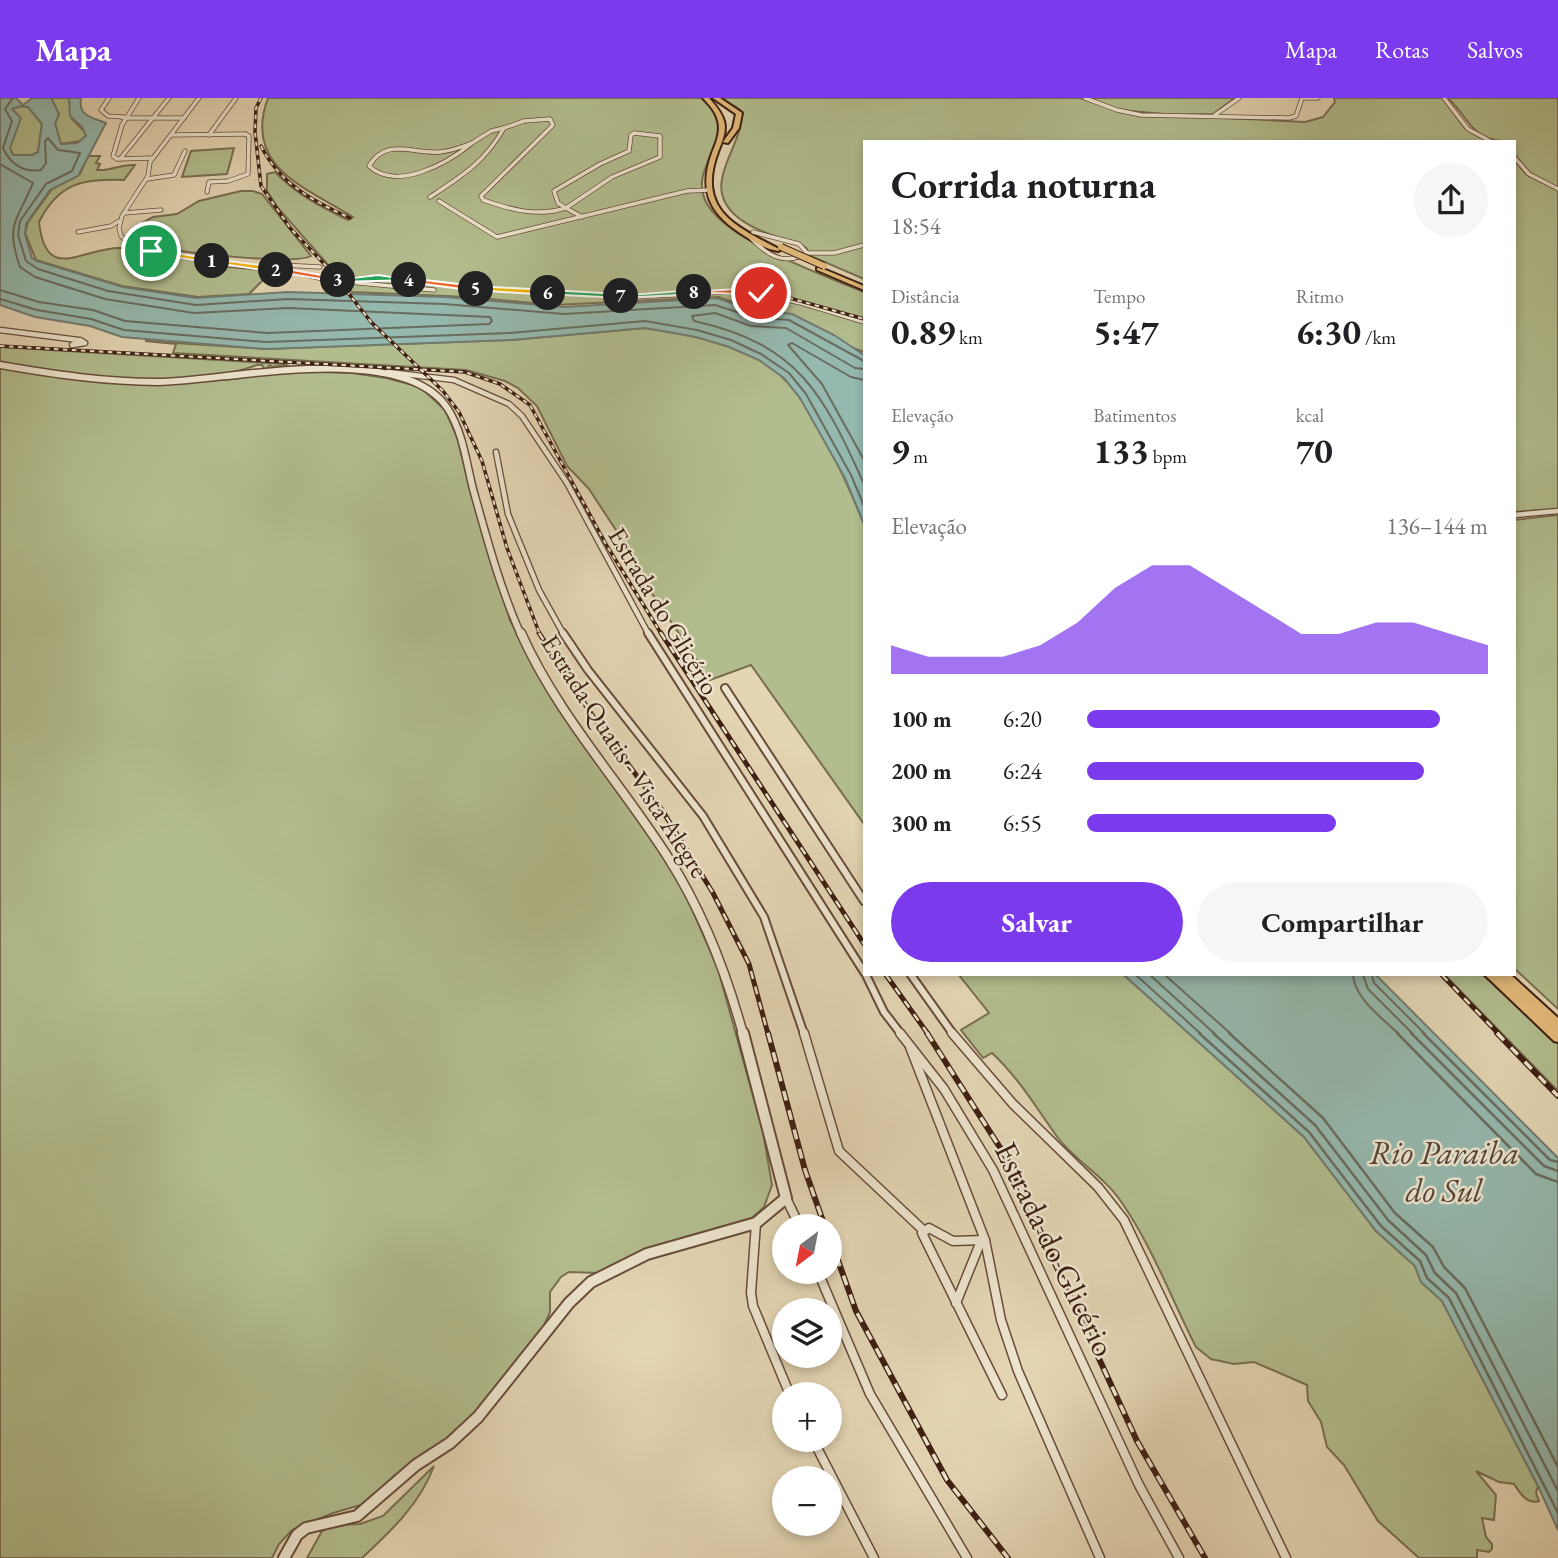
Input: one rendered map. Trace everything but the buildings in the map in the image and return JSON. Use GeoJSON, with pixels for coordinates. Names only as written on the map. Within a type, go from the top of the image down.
{"type":"FeatureCollection","features":[{"type":"Feature","properties":{"kind":"highway"},"geometry":{"type":"LineString","coordinates":[[706,98],[720,114],[723,130],[710,174],[709,190],[722,214],[750,234],[863,286]]}},
{"type":"Feature","properties":{"kind":"highway"},"geometry":{"type":"LineString","coordinates":[[714,98],[727,118],[729,129],[715,179],[715,190],[724,209],[750,234]]}},
{"type":"Feature","properties":{"kind":"highway"},"geometry":{"type":"LineString","coordinates":[[714,98],[739,113],[736,128],[726,142]]}},
{"type":"Feature","properties":{"kind":"highway"},"geometry":{"type":"LineString","coordinates":[[1492,976],[1558,1037]]}},
{"type":"Feature","properties":{"kind":"highway"},"geometry":{"type":"LineString","coordinates":[[1505,976],[1558,1025]]}},
{"type":"Feature","properties":{"kind":"street"},"geometry":{"type":"LineString","coordinates":[[109,98],[101,110],[108,116],[184,118]]}},
{"type":"Feature","properties":{"kind":"street"},"geometry":{"type":"LineString","coordinates":[[115,160],[123,117],[139,98]]}},
{"type":"Feature","properties":{"kind":"street"},"geometry":{"type":"LineString","coordinates":[[115,160],[169,98]]}},
{"type":"Feature","properties":{"kind":"street"},"geometry":{"type":"LineString","coordinates":[[78,232],[111,226],[120,219],[147,178],[153,158],[199,98]]}},
{"type":"Feature","properties":{"kind":"street"},"geometry":{"type":"LineString","coordinates":[[209,135],[236,98]]}},
{"type":"Feature","properties":{"kind":"street"},"geometry":{"type":"LineString","coordinates":[[1084,98],[1135,114],[1292,117],[1297,114],[1302,98],[1318,98]]}},
{"type":"Feature","properties":{"kind":"street"},"geometry":{"type":"LineString","coordinates":[[1215,115],[1239,98]]}},
{"type":"Feature","properties":{"kind":"street"},"geometry":{"type":"LineString","coordinates":[[1444,98],[1468,129],[1488,140]]}},
{"type":"Feature","properties":{"kind":"street"},"geometry":{"type":"LineString","coordinates":[[473,143],[436,153],[396,145],[373,157],[369,166],[374,174],[393,178],[455,156],[473,143],[489,130],[550,119],[553,125],[481,196],[483,200],[527,212],[546,214],[566,208],[612,177],[660,157],[660,136],[634,133],[631,135],[629,151],[600,164],[554,191],[558,203],[566,208],[582,217]]}},
{"type":"Feature","properties":{"kind":"street"},"geometry":{"type":"LineString","coordinates":[[430,197],[473,169],[492,150],[504,128]]}},
{"type":"Feature","properties":{"kind":"street"},"geometry":{"type":"LineString","coordinates":[[171,135],[252,133]]}},
{"type":"Feature","properties":{"kind":"street"},"geometry":{"type":"LineString","coordinates":[[207,192],[208,182],[228,181],[249,172],[250,136],[245,134]]}},
{"type":"Feature","properties":{"kind":"street"},"geometry":{"type":"LineString","coordinates":[[147,178],[174,175],[185,151]]}},
{"type":"Feature","properties":{"kind":"street"},"geometry":{"type":"LineString","coordinates":[[115,160],[153,158]]}},
{"type":"Feature","properties":{"kind":"street"},"geometry":{"type":"LineString","coordinates":[[1516,159],[1529,174],[1558,189]]}},
{"type":"Feature","properties":{"kind":"street"},"geometry":{"type":"LineString","coordinates":[[439,201],[497,237],[687,191],[709,190]]}},
{"type":"Feature","properties":{"kind":"street"},"geometry":{"type":"LineString","coordinates":[[124,213],[161,210]]}},
{"type":"Feature","properties":{"kind":"street"},"geometry":{"type":"LineString","coordinates":[[142,219],[144,212]]}},
{"type":"Feature","properties":{"kind":"street"},"geometry":{"type":"LineString","coordinates":[[120,219],[121,236],[132,246],[230,265],[286,270],[321,279],[389,278],[473,288],[634,297],[745,291],[801,303],[863,322]]}},
{"type":"Feature","properties":{"kind":"street"},"geometry":{"type":"LineString","coordinates":[[750,234],[799,244],[807,253]]}},
{"type":"Feature","properties":{"kind":"street"},"geometry":{"type":"LineString","coordinates":[[750,234],[765,253],[775,258],[794,259],[807,253],[838,253],[863,245]]}},
{"type":"Feature","properties":{"kind":"street"},"geometry":{"type":"LineString","coordinates":[[209,260],[320,267]]}},
{"type":"Feature","properties":{"kind":"street"},"geometry":{"type":"LineString","coordinates":[[342,280],[434,290]]}},
{"type":"Feature","properties":{"kind":"street"},"geometry":{"type":"LineString","coordinates":[[0,330],[78,340]]}},
{"type":"Feature","properties":{"kind":"street","name":"Estrada Quatis - Vista Alegre"},"geometry":{"type":"LineString","coordinates":[[0,365],[68,377],[145,381],[237,377],[280,369],[361,372],[396,377],[430,389],[438,395],[460,433],[510,610],[524,640],[552,691],[668,856],[692,897],[712,940],[748,1055],[786,1198]]}},
{"type":"Feature","properties":{"kind":"street","name":"Estrada do Glicério"},"geometry":{"type":"LineString","coordinates":[[361,372],[394,372],[454,380],[509,404],[522,416],[566,483],[651,638],[863,970]]}},
{"type":"Feature","properties":{"kind":"street"},"geometry":{"type":"LineString","coordinates":[[496,452],[508,514],[550,612],[588,670],[703,816],[764,917],[810,1051],[839,1151],[923,1230],[1002,1395]]}},
{"type":"Feature","properties":{"kind":"street"},"geometry":{"type":"LineString","coordinates":[[1516,515],[1558,511]]}},
{"type":"Feature","properties":{"kind":"street"},"geometry":{"type":"LineString","coordinates":[[725,688],[863,899]]}},
{"type":"Feature","properties":{"kind":"street","name":"Estrada do Glicério"},"geometry":{"type":"LineString","coordinates":[[866,976],[884,1012],[907,1038],[944,1089],[993,1170],[1139,1485],[1179,1558]]}},
{"type":"Feature","properties":{"kind":"street"},"geometry":{"type":"LineString","coordinates":[[912,976],[970,1058],[1052,1143],[1091,1178],[1124,1220],[1286,1558]]}},
{"type":"Feature","properties":{"kind":"street"},"geometry":{"type":"LineString","coordinates":[[907,1038],[983,1241],[1001,1320],[1018,1371],[1101,1558]]}},
{"type":"Feature","properties":{"kind":"street"},"geometry":{"type":"LineString","coordinates":[[284,1558],[297,1535],[306,1528],[357,1516],[416,1465],[450,1443],[478,1417],[569,1303],[591,1282],[647,1254],[756,1223],[786,1198],[794,1214]]}},
{"type":"Feature","properties":{"kind":"street"},"geometry":{"type":"LineString","coordinates":[[756,1223],[751,1293],[753,1306],[785,1382]]}},
{"type":"Feature","properties":{"kind":"street"},"geometry":{"type":"LineString","coordinates":[[923,1230],[929,1228],[953,1241],[983,1241]]}},
{"type":"Feature","properties":{"kind":"street"},"geometry":{"type":"LineString","coordinates":[[956,1303],[983,1241]]}},
{"type":"Feature","properties":{"kind":"street"},"geometry":{"type":"LineString","coordinates":[[823,1284],[870,1394],[967,1558]]}},
{"type":"Feature","properties":{"kind":"street"},"geometry":{"type":"LineString","coordinates":[[819,1452],[874,1558]]}},
{"type":"Feature","properties":{"kind":"green space"},"geometry":{"type":"Polygon","coordinates":[[[51,98],[69,98],[72,119],[87,134],[81,141],[60,144],[55,123],[59,114],[51,98]]]}},
{"type":"Feature","properties":{"kind":"green space"},"geometry":{"type":"Polygon","coordinates":[[[268,98],[701,98],[714,112],[719,124],[718,137],[704,173],[702,186],[705,200],[715,214],[752,242],[863,292],[863,352],[719,297],[554,305],[468,297],[352,292],[278,208],[267,191],[267,174],[275,172],[291,187],[319,205],[348,220],[353,217],[299,185],[284,172],[271,158],[264,142],[262,122],[268,98]]]}},
{"type":"Feature","properties":{"kind":"green space"},"geometry":{"type":"Polygon","coordinates":[[[717,98],[1080,98],[1125,113],[1305,122],[1323,117],[1335,102],[1334,98],[1442,98],[1465,128],[1486,140],[863,140],[863,279],[806,254],[807,249],[802,245],[748,224],[727,206],[722,194],[722,179],[741,121],[741,111],[717,98]]]}},
{"type":"Feature","properties":{"kind":"green space"},"geometry":{"type":"Polygon","coordinates":[[[1088,98],[1235,98],[1213,114],[1175,115],[1120,110],[1088,98]]]}},
{"type":"Feature","properties":{"kind":"green space"},"geometry":{"type":"Polygon","coordinates":[[[1448,98],[1558,98],[1558,188],[1530,173],[1516,156],[1516,140],[1489,139],[1474,129],[1448,98]]]}},
{"type":"Feature","properties":{"kind":"green space"},"geometry":{"type":"Polygon","coordinates":[[[28,107],[42,124],[38,152],[32,155],[13,155],[9,148],[18,115],[11,109],[28,107]]]}},
{"type":"Feature","properties":{"kind":"green space"},"geometry":{"type":"Polygon","coordinates":[[[234,148],[227,174],[182,177],[191,151],[234,148]]]}},
{"type":"Feature","properties":{"kind":"green space"},"geometry":{"type":"Polygon","coordinates":[[[88,156],[100,156],[96,163],[100,164],[97,170],[135,165],[124,180],[84,182],[55,198],[39,222],[43,242],[50,253],[59,258],[69,258],[123,248],[230,267],[272,271],[249,294],[198,297],[122,286],[36,260],[25,233],[28,222],[52,189],[80,174],[88,156]]]}},
{"type":"Feature","properties":{"kind":"green space"},"geometry":{"type":"Polygon","coordinates":[[[1516,162],[1527,175],[1558,190],[1558,509],[1516,512],[1516,162]]]}},
{"type":"Feature","properties":{"kind":"green space"},"geometry":{"type":"Polygon","coordinates":[[[241,191],[262,194],[311,256],[262,259],[190,252],[157,246],[138,232],[144,222],[153,217],[177,214],[199,201],[241,191]]]}},
{"type":"Feature","properties":{"kind":"green space"},"geometry":{"type":"Polygon","coordinates":[[[645,328],[681,334],[719,343],[754,357],[770,367],[796,392],[829,447],[863,522],[863,823],[751,665],[710,680],[647,586],[631,553],[589,489],[567,466],[537,406],[518,388],[505,381],[466,370],[173,353],[176,344],[145,341],[266,349],[511,340],[645,328]]]}},
{"type":"Feature","properties":{"kind":"green space"},"geometry":{"type":"Polygon","coordinates":[[[0,347],[287,365],[270,365],[265,370],[262,365],[257,365],[195,378],[129,379],[0,362],[0,347]]]}},
{"type":"Feature","properties":{"kind":"green space"},"geometry":{"type":"Polygon","coordinates":[[[0,368],[103,382],[177,383],[234,379],[283,371],[352,373],[420,387],[445,410],[457,437],[471,494],[510,620],[529,657],[653,839],[685,893],[718,969],[763,1132],[772,1185],[764,1207],[752,1218],[651,1247],[598,1273],[569,1272],[561,1277],[550,1292],[550,1312],[543,1328],[471,1421],[364,1504],[292,1530],[279,1544],[272,1558],[0,1558],[0,368]]]}},
{"type":"Feature","properties":{"kind":"green space"},"geometry":{"type":"Polygon","coordinates":[[[1558,515],[1558,1009],[1516,970],[1516,520],[1558,515]]]}},
{"type":"Feature","properties":{"kind":"green space"},"geometry":{"type":"Polygon","coordinates":[[[960,976],[1125,976],[1304,1137],[1376,1231],[1415,1266],[1421,1282],[1442,1301],[1538,1486],[1536,1493],[1539,1501],[1524,1497],[1514,1484],[1499,1482],[1476,1471],[1496,1495],[1494,1520],[1482,1518],[1492,1549],[1489,1552],[1477,1550],[1477,1558],[1419,1558],[1378,1521],[1344,1465],[1327,1447],[1321,1422],[1308,1401],[1307,1385],[1254,1362],[1234,1364],[1211,1359],[1196,1347],[1143,1237],[1115,1194],[1058,1138],[1002,1063],[992,1053],[983,1058],[961,1030],[989,1013],[960,976]]]}},
{"type":"Feature","properties":{"kind":"green space"},"geometry":{"type":"Polygon","coordinates":[[[1446,976],[1484,976],[1558,1043],[1558,1091],[1446,976]]]}},
{"type":"Feature","properties":{"kind":"green space"},"geometry":{"type":"Polygon","coordinates":[[[434,1466],[413,1505],[362,1558],[307,1558],[322,1531],[333,1525],[360,1524],[383,1516],[434,1466]]]}},
{"type":"Feature","properties":{"kind":"water"},"geometry":{"type":"Polygon","coordinates":[[[0,98],[16,98],[23,105],[32,98],[51,98],[59,114],[55,123],[61,144],[77,143],[86,136],[82,127],[70,116],[69,98],[81,98],[84,113],[106,123],[78,176],[50,190],[26,224],[25,234],[32,258],[37,261],[123,287],[196,298],[288,292],[445,297],[564,307],[716,298],[754,310],[792,314],[834,335],[863,354],[863,522],[845,478],[800,398],[784,378],[759,360],[696,337],[645,328],[511,340],[266,349],[122,337],[90,326],[35,317],[0,305],[0,98]],[[28,107],[12,109],[21,118],[10,148],[13,155],[32,155],[38,152],[42,124],[28,107]]]}},
{"type":"Feature","properties":{"kind":"water","name":"Rio Paraiba do Sul"},"geometry":{"type":"Polygon","coordinates":[[[1125,976],[1377,976],[1558,1158],[1558,1530],[1442,1301],[1421,1282],[1415,1266],[1376,1231],[1304,1137],[1125,976]]]}},
{"type":"Feature","properties":{"kind":"railway"},"geometry":{"type":"LineString","coordinates":[[261,98],[256,108],[255,132],[261,186],[291,229],[330,270],[371,322],[421,370]]}},
{"type":"Feature","properties":{"kind":"railway"},"geometry":{"type":"LineString","coordinates":[[261,146],[278,171],[299,190],[350,218]]}},
{"type":"Feature","properties":{"kind":"railway"},"geometry":{"type":"LineString","coordinates":[[754,288],[863,319]]}},
{"type":"Feature","properties":{"kind":"railway"},"geometry":{"type":"LineString","coordinates":[[0,346],[421,370]]}},
{"type":"Feature","properties":{"kind":"railway"},"geometry":{"type":"LineString","coordinates":[[421,370],[465,372],[500,384],[530,405],[607,546],[662,635]]}},
{"type":"Feature","properties":{"kind":"railway"},"geometry":{"type":"LineString","coordinates":[[421,370],[443,391],[459,412],[482,461],[507,548],[540,634]]}},
{"type":"Feature","properties":{"kind":"railway"},"geometry":{"type":"LineString","coordinates":[[661,633],[863,942]]}},
{"type":"Feature","properties":{"kind":"railway"},"geometry":{"type":"LineString","coordinates":[[540,634],[594,718],[662,810],[713,893],[749,964],[768,1034]]}},
{"type":"Feature","properties":{"kind":"railway"},"geometry":{"type":"LineString","coordinates":[[887,976],[928,1034]]}},
{"type":"Feature","properties":{"kind":"railway"},"geometry":{"type":"LineString","coordinates":[[1443,976],[1499,1034]]}},
{"type":"Feature","properties":{"kind":"railway"},"geometry":{"type":"LineString","coordinates":[[768,1033],[805,1170],[820,1214]]}},
{"type":"Feature","properties":{"kind":"railway"},"geometry":{"type":"LineString","coordinates":[[927,1033],[1006,1157],[1137,1441],[1205,1558]]}},
{"type":"Feature","properties":{"kind":"railway"},"geometry":{"type":"LineString","coordinates":[[1497,1033],[1558,1096]]}},
{"type":"Feature","properties":{"kind":"railway"},"geometry":{"type":"LineString","coordinates":[[842,1272],[856,1311],[947,1480],[1008,1558]]}},
{"type":"Feature","properties":{"kind":"route"},"geometry":{"type":"LineString","coordinates":[[151,251],[230,265],[286,270],[331,281],[389,278],[473,288],[634,297],[708,291],[761,293]]}}]}
